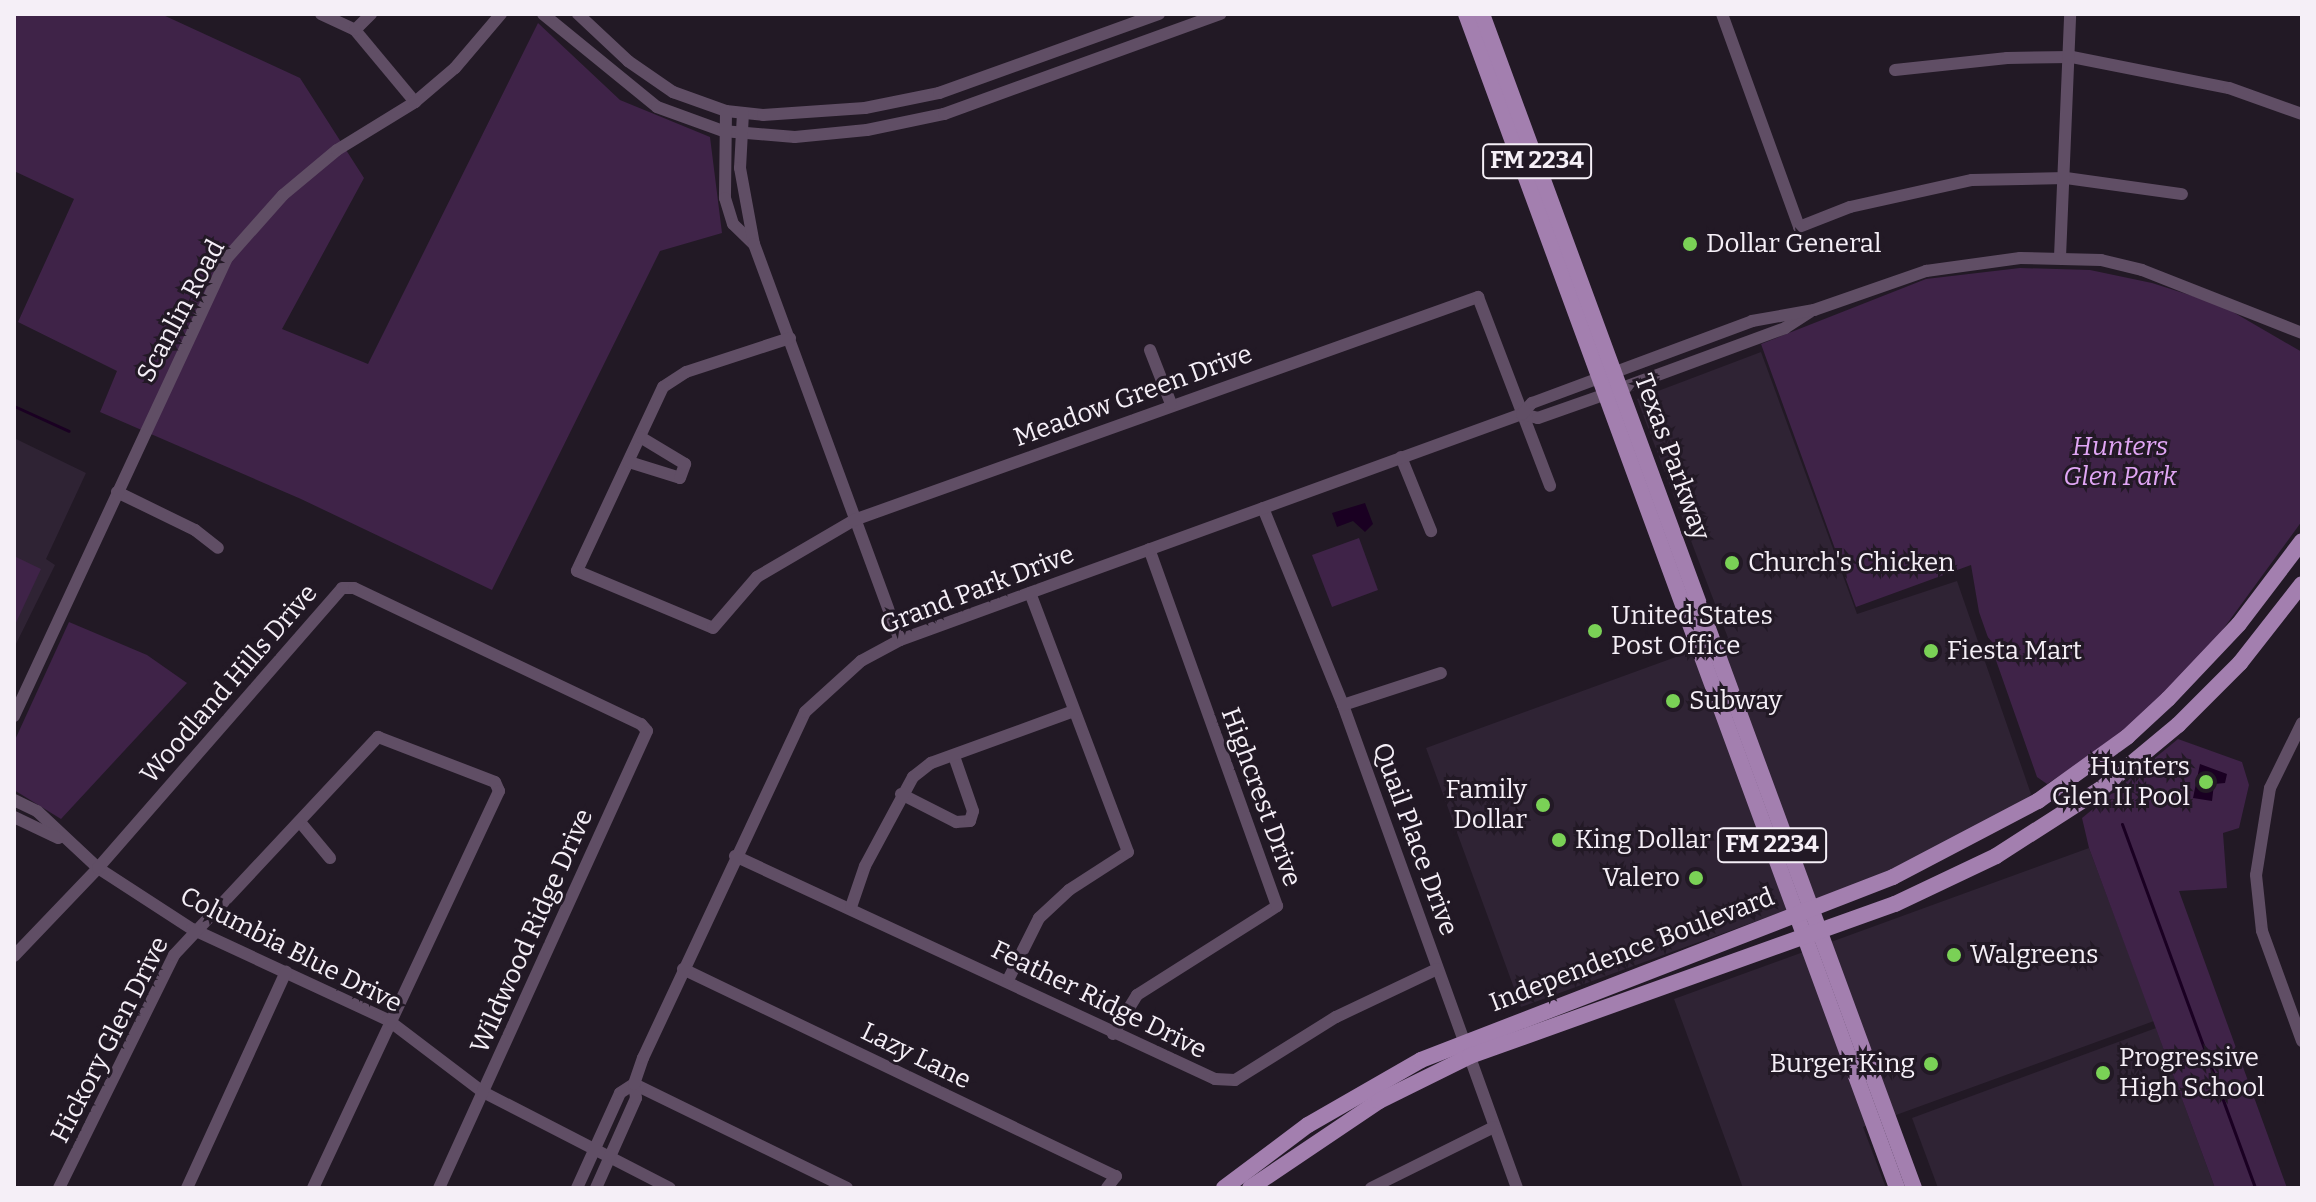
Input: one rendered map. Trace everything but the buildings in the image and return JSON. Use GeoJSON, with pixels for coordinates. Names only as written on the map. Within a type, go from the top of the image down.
{"type":"FeatureCollection","features":[{"type":"Feature","properties":{"kind":"main road","name":"Texas Parkway"},"geometry":{"type":"LineString","coordinates":[[1466,14],[1536,182]]}},
{"type":"Feature","properties":{"kind":"main road","name":"Texas Parkway"},"geometry":{"type":"LineString","coordinates":[[1482,14],[1536,182],[1610,383],[1687,568],[1734,693],[1804,910]]}},
{"type":"Feature","properties":{"kind":"main road","name":"Texas Parkway"},"geometry":{"type":"LineString","coordinates":[[1610,383],[1662,547],[1706,668],[1914,1188]]}},
{"type":"Feature","properties":{"kind":"main road","name":"Independence Boulevard"},"geometry":{"type":"LineString","coordinates":[[1650,981],[1804,910],[1923,864],[2038,801],[2127,737],[2168,699],[2263,595],[2302,541]]}},
{"type":"Feature","properties":{"kind":"main road"},"geometry":{"type":"LineString","coordinates":[[1662,547],[1687,568]]}},
{"type":"Feature","properties":{"kind":"main road","name":"Independence Boulevard"},"geometry":{"type":"LineString","coordinates":[[1250,1188],[1312,1132],[1371,1086],[1650,981],[1813,934],[1966,873],[2049,825],[2178,725],[2283,612],[2302,584]]}},
{"type":"Feature","properties":{"kind":"main road"},"geometry":{"type":"LineString","coordinates":[[2263,595],[2283,612]]}},
{"type":"Feature","properties":{"kind":"main road"},"geometry":{"type":"LineString","coordinates":[[1706,668],[1734,693]]}},
{"type":"Feature","properties":{"kind":"main road"},"geometry":{"type":"LineString","coordinates":[[2038,801],[2049,825]]}},
{"type":"Feature","properties":{"kind":"main road","name":"Texas Parkway"},"geometry":{"type":"LineString","coordinates":[[1813,934],[1898,1185]]}},
{"type":"Feature","properties":{"kind":"main road","name":"Independence Boulevard"},"geometry":{"type":"LineString","coordinates":[[1224,1188],[1312,1132]]}},
{"type":"Feature","properties":{"kind":"street"},"geometry":{"type":"LineString","coordinates":[[321,14],[355,30],[415,102]]}},
{"type":"Feature","properties":{"kind":"street"},"geometry":{"type":"LineString","coordinates":[[355,30],[371,14]]}},
{"type":"Feature","properties":{"kind":"street","name":"Scanlin Road"},"geometry":{"type":"LineString","coordinates":[[14,716],[227,258],[283,195],[337,150],[415,102],[455,68],[501,14]]}},
{"type":"Feature","properties":{"kind":"street"},"geometry":{"type":"LineString","coordinates":[[543,14],[631,91],[694,124],[741,135],[826,135],[929,117],[1221,14]]}},
{"type":"Feature","properties":{"kind":"street"},"geometry":{"type":"LineString","coordinates":[[578,14],[647,76],[726,111],[743,113],[825,113],[939,93],[1159,14]]}},
{"type":"Feature","properties":{"kind":"street"},"geometry":{"type":"LineString","coordinates":[[1722,14],[1799,227],[1915,189],[1972,180],[2066,178],[2182,194]]}},
{"type":"Feature","properties":{"kind":"street"},"geometry":{"type":"LineString","coordinates":[[2060,257],[2072,57],[2070,14]]}},
{"type":"Feature","properties":{"kind":"street"},"geometry":{"type":"LineString","coordinates":[[1895,70],[2007,58],[2072,57],[2229,88],[2302,114]]}},
{"type":"Feature","properties":{"kind":"street"},"geometry":{"type":"LineString","coordinates":[[726,111],[723,131],[725,198],[733,224],[754,244]]}},
{"type":"Feature","properties":{"kind":"street"},"geometry":{"type":"LineString","coordinates":[[743,113],[740,168],[754,244],[900,640]]}},
{"type":"Feature","properties":{"kind":"street","name":"Grand Park Drive"},"geometry":{"type":"LineString","coordinates":[[596,1188],[636,1098],[634,1084],[683,969],[805,712],[861,661],[900,640],[1522,414],[1538,418],[1752,321],[1814,310],[1926,271],[2060,257],[2142,270],[2287,330],[2302,333]]}},
{"type":"Feature","properties":{"kind":"street","name":"Meadow Green Drive"},"geometry":{"type":"LineString","coordinates":[[629,462],[577,571],[713,628],[757,577],[854,520],[1171,404],[1478,297],[1522,414]]}},
{"type":"Feature","properties":{"kind":"street","name":"Grand Park Drive"},"geometry":{"type":"LineString","coordinates":[[1610,383],[1785,328],[1814,310]]}},
{"type":"Feature","properties":{"kind":"street","name":"Grand Park Drive"},"geometry":{"type":"LineString","coordinates":[[2287,330],[2302,342]]}},
{"type":"Feature","properties":{"kind":"street"},"geometry":{"type":"LineString","coordinates":[[640,437],[685,464],[680,478],[629,462],[640,437],[663,387],[686,372],[790,338]]}},
{"type":"Feature","properties":{"kind":"street"},"geometry":{"type":"LineString","coordinates":[[1150,350],[1171,404]]}},
{"type":"Feature","properties":{"kind":"street"},"geometry":{"type":"LineString","coordinates":[[1522,414],[1550,486]]}},
{"type":"Feature","properties":{"kind":"street"},"geometry":{"type":"LineString","coordinates":[[1401,457],[1431,531]]}},
{"type":"Feature","properties":{"kind":"street"},"geometry":{"type":"LineString","coordinates":[[117,492],[195,530],[218,548]]}},
{"type":"Feature","properties":{"kind":"street","name":"Quail Place Drive"},"geometry":{"type":"LineString","coordinates":[[1263,508],[1343,705],[1517,1188]]}},
{"type":"Feature","properties":{"kind":"street","name":"Highcrest Drive"},"geometry":{"type":"LineString","coordinates":[[1113,1034],[1137,995],[1277,906],[1149,549]]}},
{"type":"Feature","properties":{"kind":"street","name":"Woodland Hills Drive"},"geometry":{"type":"LineString","coordinates":[[14,956],[98,868],[342,588],[354,588],[610,710]]}},
{"type":"Feature","properties":{"kind":"street"},"geometry":{"type":"LineString","coordinates":[[1008,980],[1039,918],[1080,882],[1128,852],[1030,593]]}},
{"type":"Feature","properties":{"kind":"street"},"geometry":{"type":"LineString","coordinates":[[1343,705],[1441,673]]}},
{"type":"Feature","properties":{"kind":"street","name":"Wildwood Ridge Drive"},"geometry":{"type":"LineString","coordinates":[[439,1188],[647,731],[610,710]]}},
{"type":"Feature","properties":{"kind":"street"},"geometry":{"type":"LineString","coordinates":[[851,907],[901,794],[931,763],[1074,711]]}},
{"type":"Feature","properties":{"kind":"street"},"geometry":{"type":"LineString","coordinates":[[2302,723],[2270,788],[2256,875],[2262,931],[2302,1041]]}},
{"type":"Feature","properties":{"kind":"street","name":"Hickory Glen Drive"},"geometry":{"type":"LineString","coordinates":[[59,1188],[174,955],[192,929],[300,822],[378,737],[495,782],[499,791],[388,1020]]}},
{"type":"Feature","properties":{"kind":"street"},"geometry":{"type":"LineString","coordinates":[[901,794],[956,822],[970,821],[973,811],[954,756]]}},
{"type":"Feature","properties":{"kind":"street","name":"Columbia Blue Drive"},"geometry":{"type":"LineString","coordinates":[[14,800],[37,811],[63,839],[98,868],[192,929],[388,1020],[483,1092],[593,1153],[670,1188]]}},
{"type":"Feature","properties":{"kind":"street","name":"Columbia Blue Drive"},"geometry":{"type":"LineString","coordinates":[[14,817],[63,839]]}},
{"type":"Feature","properties":{"kind":"street"},"geometry":{"type":"LineString","coordinates":[[300,822],[330,858]]}},
{"type":"Feature","properties":{"kind":"street","name":"Feather Ridge Drive"},"geometry":{"type":"LineString","coordinates":[[735,856],[851,907],[1008,980],[1113,1034],[1215,1079],[1235,1080],[1336,1017],[1437,969]]}},
{"type":"Feature","properties":{"kind":"street","name":"Lazy Lane"},"geometry":{"type":"LineString","coordinates":[[683,969],[1116,1176],[1107,1188]]}},
{"type":"Feature","properties":{"kind":"street"},"geometry":{"type":"LineString","coordinates":[[187,1188],[286,972]]}},
{"type":"Feature","properties":{"kind":"street"},"geometry":{"type":"LineString","coordinates":[[313,1188],[388,1020]]}},
{"type":"Feature","properties":{"kind":"street"},"geometry":{"type":"LineString","coordinates":[[634,1084],[847,1188]]}},
{"type":"Feature","properties":{"kind":"street","name":"Grand Park Drive"},"geometry":{"type":"LineString","coordinates":[[577,1188],[620,1093],[634,1084]]}},
{"type":"Feature","properties":{"kind":"street"},"geometry":{"type":"LineString","coordinates":[[1371,1188],[1494,1127]]}},
{"type":"Feature","properties":{"kind":"shaded area"},"geometry":{"type":"Polygon","coordinates":[[[1761,352],[1857,614],[1957,581],[2031,794],[2019,807],[1864,882],[1521,1007],[1426,748],[1728,638],[1637,399],[1761,352]]]}},
{"type":"Feature","properties":{"kind":"shaded area"},"geometry":{"type":"Polygon","coordinates":[[[14,438],[86,473],[46,559],[55,565],[14,648],[14,438]]]}},
{"type":"Feature","properties":{"kind":"shaded area"},"geometry":{"type":"Polygon","coordinates":[[[1365,503],[1373,524],[1365,532],[1353,521],[1337,527],[1332,513],[1365,503]]]}},
{"type":"Feature","properties":{"kind":"shaded area","name":"Hunters Glen II Pool"},"geometry":{"type":"Polygon","coordinates":[[[2200,764],[2227,774],[2225,783],[2214,784],[2212,801],[2193,798],[2200,764]]]}},
{"type":"Feature","properties":{"kind":"shaded area"},"geometry":{"type":"Polygon","coordinates":[[[2089,848],[2154,1021],[1863,1127],[1886,1188],[1743,1188],[1674,999],[2089,848]]]}},
{"type":"Feature","properties":{"kind":"shaded area","name":"Progressive High School"},"geometry":{"type":"Polygon","coordinates":[[[2156,1028],[2215,1188],[1938,1188],[1912,1118],[2156,1028]]]}},
{"type":"Feature","properties":{"kind":"green space"},"geometry":{"type":"Polygon","coordinates":[[[14,14],[161,14],[300,78],[364,178],[282,329],[368,364],[538,23],[620,100],[710,137],[722,233],[660,251],[492,590],[301,499],[100,412],[117,371],[18,322],[74,199],[14,171],[14,14]]]}},
{"type":"Feature","properties":{"kind":"green space","name":"Hunters Glen Park"},"geometry":{"type":"Polygon","coordinates":[[[2020,268],[2090,270],[2152,283],[2221,305],[2302,352],[2302,521],[2205,654],[2129,730],[2047,784],[2037,777],[1979,612],[1971,565],[1856,607],[1761,344],[1926,279],[2020,268]]]}},
{"type":"Feature","properties":{"kind":"green space"},"geometry":{"type":"Polygon","coordinates":[[[1359,538],[1378,590],[1332,607],[1312,555],[1359,538]]]}},
{"type":"Feature","properties":{"kind":"green space"},"geometry":{"type":"Polygon","coordinates":[[[14,556],[41,569],[14,627],[14,556]]]}},
{"type":"Feature","properties":{"kind":"green space"},"geometry":{"type":"Polygon","coordinates":[[[69,622],[147,655],[187,683],[61,819],[14,790],[14,742],[69,622]]]}},
{"type":"Feature","properties":{"kind":"green space"},"geometry":{"type":"Polygon","coordinates":[[[2178,739],[2242,762],[2249,785],[2239,828],[2223,833],[2227,888],[2179,891],[2287,1188],[2215,1188],[2089,848],[2082,818],[2178,739]]]}},
{"type":"Feature","properties":{"kind":"waterway"},"geometry":{"type":"LineString","coordinates":[[14,406],[69,431]]}},
{"type":"Feature","properties":{"kind":"waterway"},"geometry":{"type":"LineString","coordinates":[[2122,824],[2255,1188]]}},
{"type":"Feature","properties":{"kind":"place","name":"Dollar General"},"geometry":{"type":"Point","coordinates":[1690,244]}},
{"type":"Feature","properties":{"kind":"place","name":"Church's Chicken"},"geometry":{"type":"Point","coordinates":[1732,563]}},
{"type":"Feature","properties":{"kind":"place","name":"United States Post Office"},"geometry":{"type":"Point","coordinates":[1595,631]}},
{"type":"Feature","properties":{"kind":"place","name":"Fiesta Mart"},"geometry":{"type":"Point","coordinates":[1931,651]}},
{"type":"Feature","properties":{"kind":"place","name":"Subway"},"geometry":{"type":"Point","coordinates":[1673,701]}},
{"type":"Feature","properties":{"kind":"place","name":"Hunters Glen II Pool"},"geometry":{"type":"Point","coordinates":[2206,782]}},
{"type":"Feature","properties":{"kind":"place","name":"Family Dollar"},"geometry":{"type":"Point","coordinates":[1543,805]}},
{"type":"Feature","properties":{"kind":"place","name":"King Dollar"},"geometry":{"type":"Point","coordinates":[1559,840]}},
{"type":"Feature","properties":{"kind":"place","name":"Valero"},"geometry":{"type":"Point","coordinates":[1696,878]}},
{"type":"Feature","properties":{"kind":"place","name":"Walgreens"},"geometry":{"type":"Point","coordinates":[1954,955]}},
{"type":"Feature","properties":{"kind":"place","name":"Burger King"},"geometry":{"type":"Point","coordinates":[1931,1064]}},
{"type":"Feature","properties":{"kind":"place","name":"Progressive High School"},"geometry":{"type":"Point","coordinates":[2103,1073]}}]}
